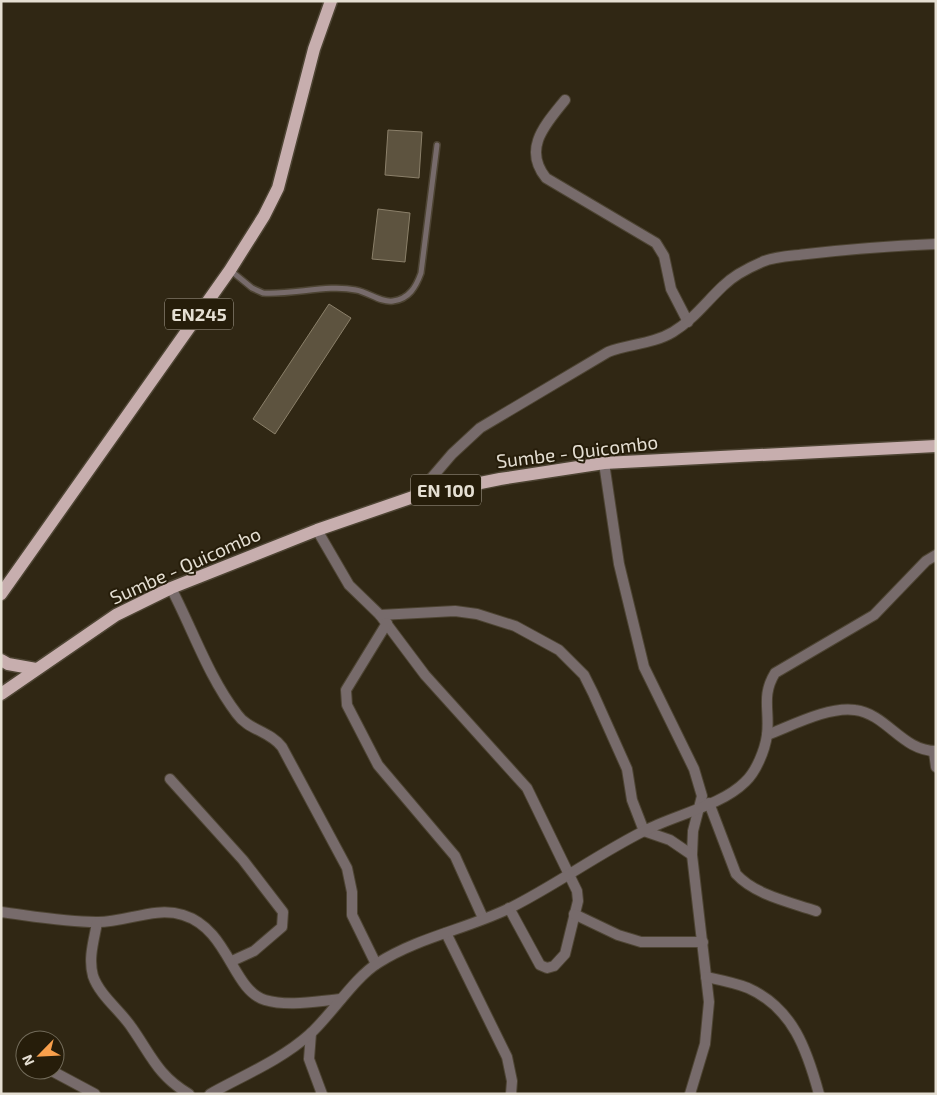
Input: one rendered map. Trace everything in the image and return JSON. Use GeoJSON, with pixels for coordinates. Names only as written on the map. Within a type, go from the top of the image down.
{"type":"FeatureCollection","features":[{"type":"Feature","properties":{"kind":"main road","name":"EN245"},"geometry":{"type":"LineString","coordinates":[[1,594],[230,270],[264,216],[278,188],[314,49],[331,1]]}},
{"type":"Feature","properties":{"kind":"main road","name":"Sumbe - Quicombo"},"geometry":{"type":"LineString","coordinates":[[1,694],[116,615],[171,588],[317,530],[416,496],[500,479],[604,462],[936,446]]}},
{"type":"Feature","properties":{"kind":"main road"},"geometry":{"type":"LineString","coordinates":[[1,660],[8,664],[36,669]]}},
{"type":"Feature","properties":{"kind":"street"},"geometry":{"type":"LineString","coordinates":[[565,100],[544,126],[535,149],[537,166],[546,178],[656,243],[664,256],[671,290],[688,322]]}},
{"type":"Feature","properties":{"kind":"street"},"geometry":{"type":"LineString","coordinates":[[416,496],[452,454],[490,421],[600,356],[620,348],[652,342],[672,332],[688,322],[737,274],[764,261],[865,247],[936,244]]}},
{"type":"Feature","properties":{"kind":"street"},"geometry":{"type":"LineString","coordinates":[[604,462],[618,564],[644,667],[694,769],[704,805],[736,874],[742,882],[752,888],[816,911]]}},
{"type":"Feature","properties":{"kind":"street"},"geometry":{"type":"LineString","coordinates":[[317,530],[344,578],[383,619],[425,675],[527,788],[569,874],[578,901],[565,954],[554,966],[547,968],[540,965],[509,908]]}},
{"type":"Feature","properties":{"kind":"street"},"geometry":{"type":"LineString","coordinates":[[210,1094],[225,1090],[270,1062],[311,1033],[376,964],[412,944],[446,933],[509,908],[644,831],[733,792],[747,781],[756,767],[767,735],[766,698],[768,685],[775,673],[874,615],[926,561],[936,555]]}},
{"type":"Feature","properties":{"kind":"street"},"geometry":{"type":"LineString","coordinates":[[171,588],[193,631],[199,650],[236,714],[245,723],[277,740],[282,747],[347,868],[352,892],[352,915],[376,964]]}},
{"type":"Feature","properties":{"kind":"street"},"geometry":{"type":"LineString","coordinates":[[383,619],[455,611],[476,614],[516,626],[560,650],[584,675],[593,693],[628,769],[632,800],[644,831],[670,840],[692,855]]}},
{"type":"Feature","properties":{"kind":"street"},"geometry":{"type":"LineString","coordinates":[[383,619],[346,690],[347,705],[378,765],[455,856],[484,918]]}},
{"type":"Feature","properties":{"kind":"street"},"geometry":{"type":"LineString","coordinates":[[767,735],[833,711],[855,709],[869,713],[914,747],[935,751],[936,767]]}},
{"type":"Feature","properties":{"kind":"street"},"geometry":{"type":"LineString","coordinates":[[170,779],[243,860],[283,912],[282,927],[254,951],[232,961]]}},
{"type":"Feature","properties":{"kind":"street"},"geometry":{"type":"LineString","coordinates":[[690,1094],[701,1061],[708,1025],[709,1002],[692,855],[692,831],[704,805]]}},
{"type":"Feature","properties":{"kind":"street"},"geometry":{"type":"LineString","coordinates":[[1,912],[97,923],[162,912],[183,915],[203,926],[214,936],[232,961],[242,982],[252,993],[264,1000],[282,1003],[341,999]]}},
{"type":"Feature","properties":{"kind":"street"},"geometry":{"type":"LineString","coordinates":[[574,914],[618,935],[640,942],[703,942]]}},
{"type":"Feature","properties":{"kind":"street"},"geometry":{"type":"LineString","coordinates":[[97,923],[91,964],[98,986],[132,1028],[147,1054],[168,1079],[189,1094]]}},
{"type":"Feature","properties":{"kind":"street"},"geometry":{"type":"LineString","coordinates":[[446,933],[507,1057],[512,1081],[511,1094]]}},
{"type":"Feature","properties":{"kind":"street"},"geometry":{"type":"LineString","coordinates":[[706,977],[748,988],[773,1003],[798,1032],[819,1094]]}},
{"type":"Feature","properties":{"kind":"street"},"geometry":{"type":"LineString","coordinates":[[311,1033],[309,1059],[322,1094]]}},
{"type":"Feature","properties":{"kind":"street"},"geometry":{"type":"LineString","coordinates":[[65,1078],[95,1094]]}},
{"type":"Feature","properties":{"kind":"lane"},"geometry":{"type":"LineString","coordinates":[[230,270],[252,288],[263,293],[347,288],[361,291],[386,301],[394,301],[409,294],[416,287],[421,273],[437,145]]}},
{"type":"Feature","properties":{"kind":"building"},"geometry":{"type":"Polygon","coordinates":[[[388,130],[422,132],[419,178],[385,175],[388,130]]]}},
{"type":"Feature","properties":{"kind":"building"},"geometry":{"type":"Polygon","coordinates":[[[378,209],[410,213],[405,262],[372,259],[378,209]]]}},
{"type":"Feature","properties":{"kind":"building"},"geometry":{"type":"Polygon","coordinates":[[[329,304],[351,318],[275,434],[253,419],[329,304]]]}}]}
